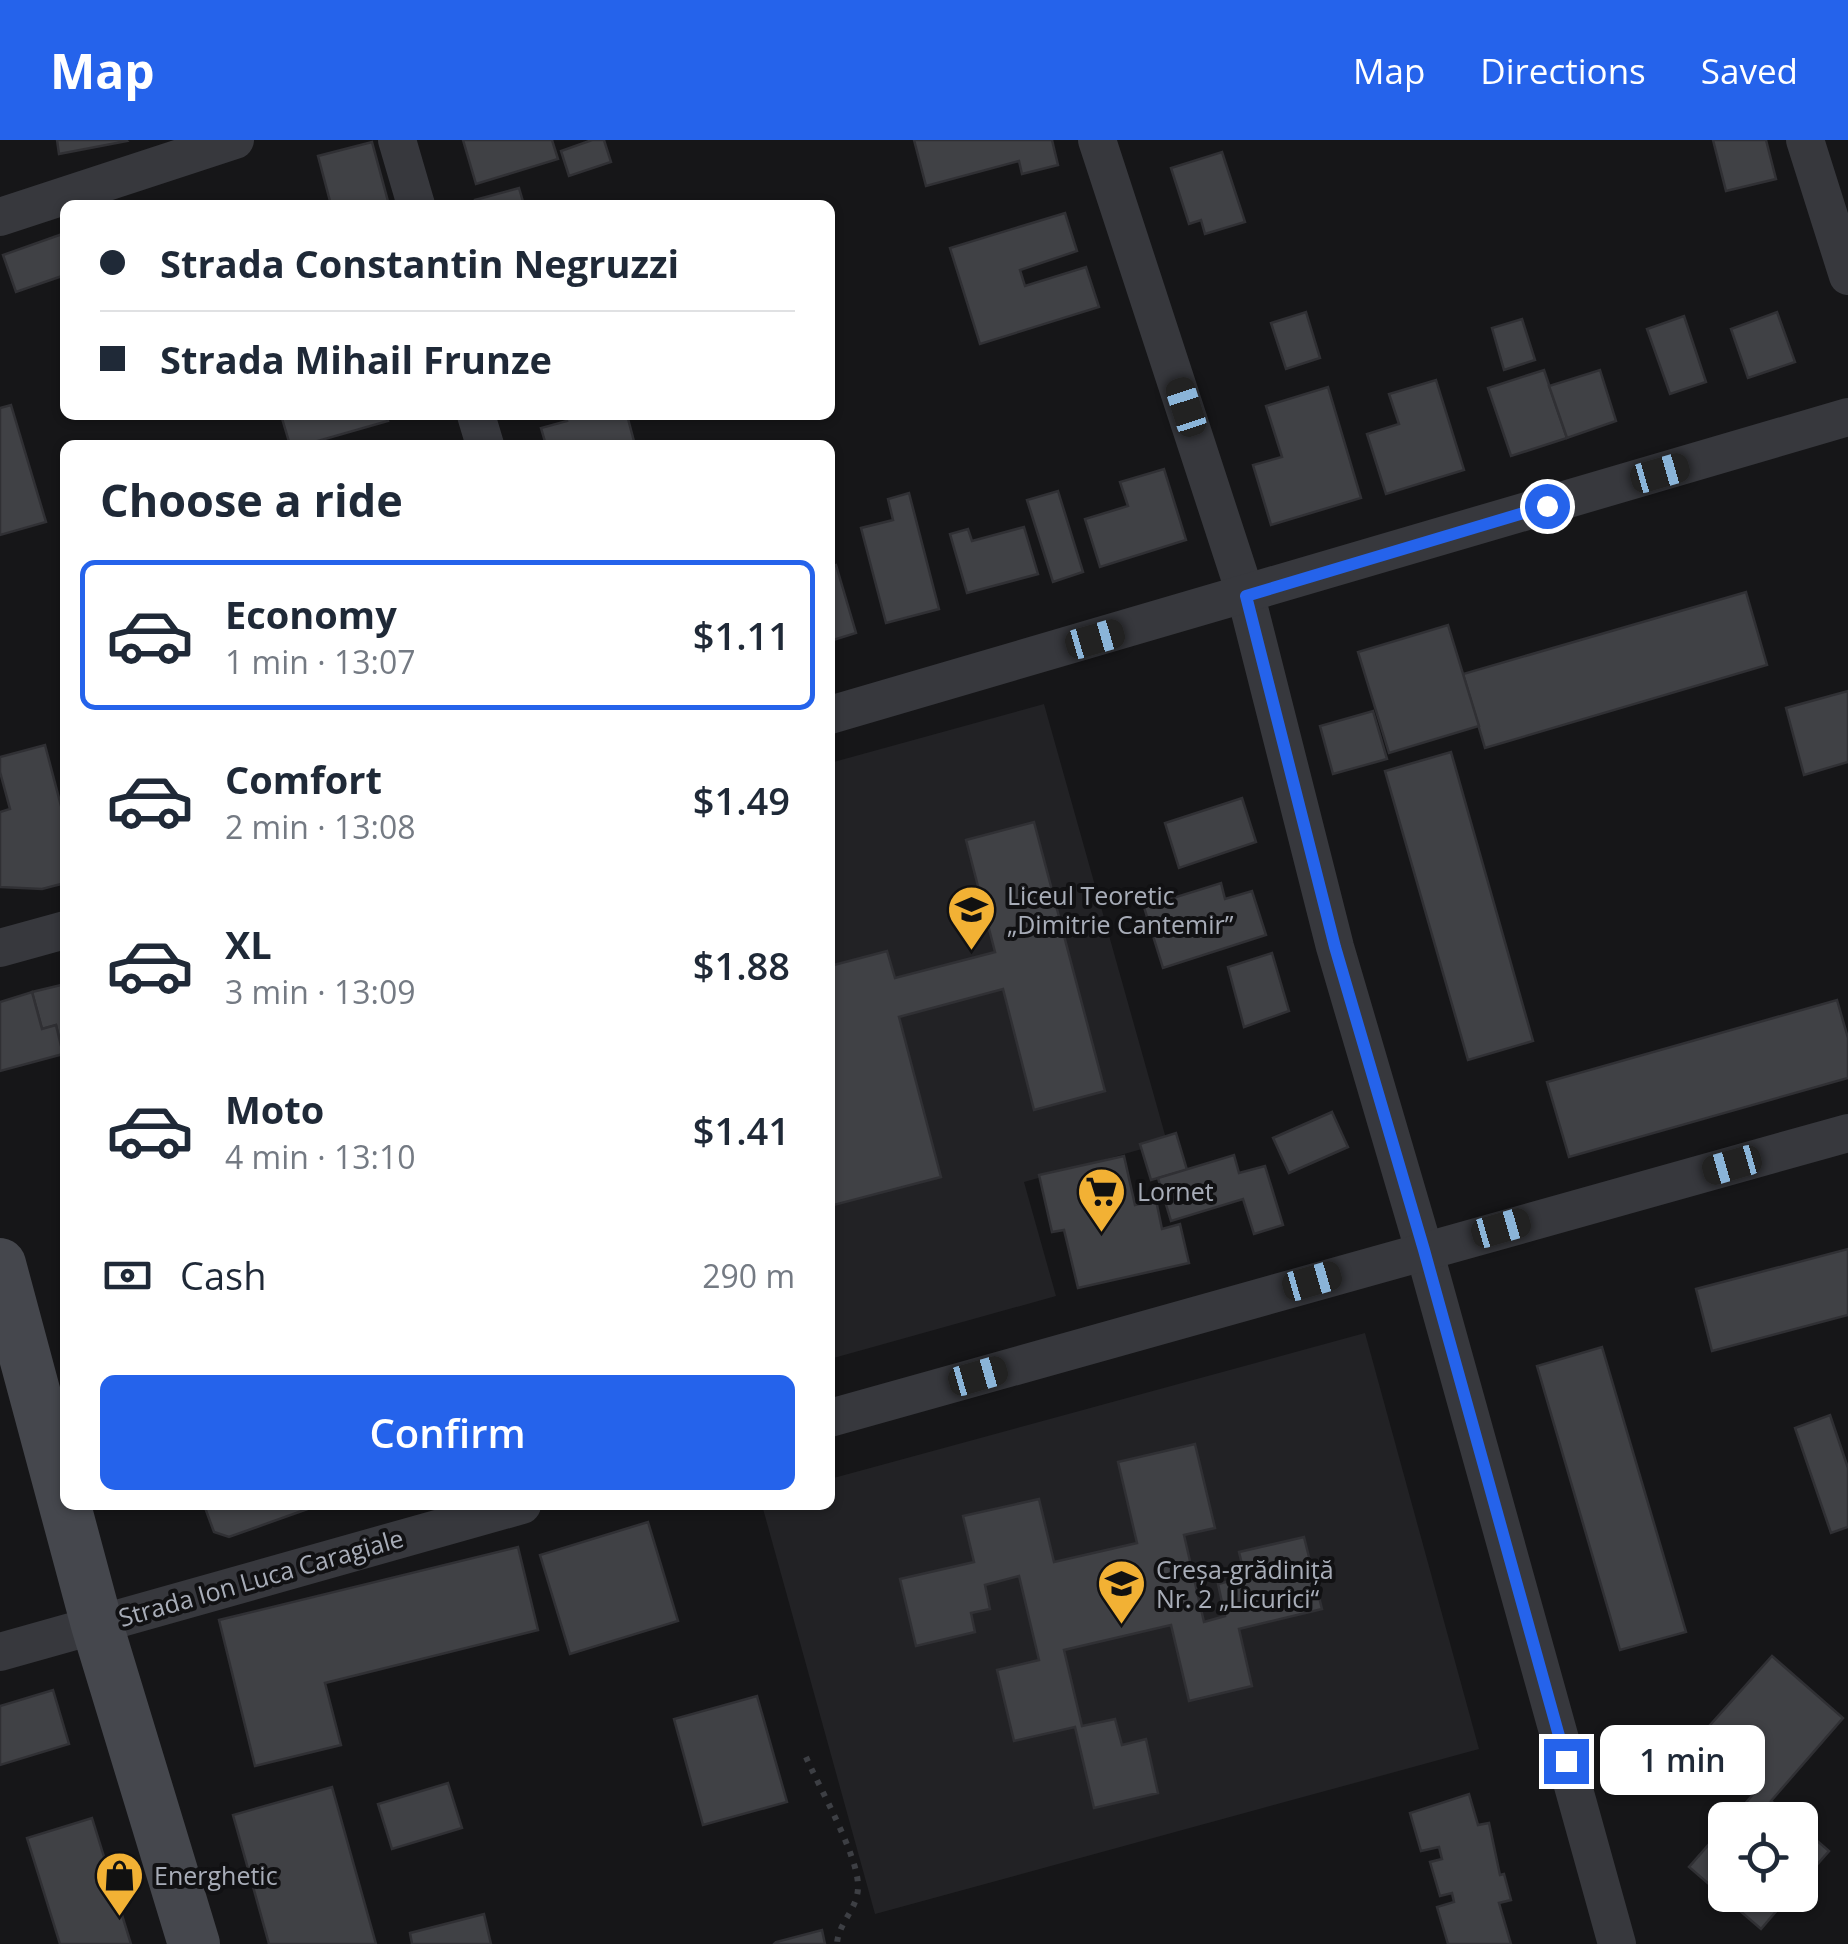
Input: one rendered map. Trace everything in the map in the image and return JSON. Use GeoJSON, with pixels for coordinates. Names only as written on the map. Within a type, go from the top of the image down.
{"type":"FeatureCollection","features":[{"type":"Feature","properties":{"kind":"main road"},"geometry":{"type":"LineString","coordinates":[[0,1264],[60,1487]]}},
{"type":"Feature","properties":{"kind":"main road"},"geometry":{"type":"LineString","coordinates":[[66,1510],[194,1944]]}},
{"type":"Feature","properties":{"kind":"street"},"geometry":{"type":"LineString","coordinates":[[0,217],[235,140]]}},
{"type":"Feature","properties":{"kind":"street"},"geometry":{"type":"LineString","coordinates":[[397,140],[415,200]]}},
{"type":"Feature","properties":{"kind":"street"},"geometry":{"type":"LineString","coordinates":[[1097,140],[1246,596],[1335,947],[1424,1250],[1617,1944]]}},
{"type":"Feature","properties":{"kind":"street"},"geometry":{"type":"LineString","coordinates":[[1805,140],[1848,276]]}},
{"type":"Feature","properties":{"kind":"street"},"geometry":{"type":"LineString","coordinates":[[835,714],[1848,417]]}},
{"type":"Feature","properties":{"kind":"street"},"geometry":{"type":"LineString","coordinates":[[0,948],[60,931]]}},
{"type":"Feature","properties":{"kind":"street"},"geometry":{"type":"LineString","coordinates":[[835,1417],[1848,1133]]}},
{"type":"Feature","properties":{"kind":"street","name":"Strada Ion Luca Caragiale"},"geometry":{"type":"LineString","coordinates":[[0,1652],[504,1510]]}},
{"type":"Feature","properties":{"kind":"path"},"geometry":{"type":"LineString","coordinates":[[806,1758],[859,1884],[856,1903],[842,1925],[837,1944]]}},
{"type":"Feature","properties":{"kind":"shaded area","name":"Liceul Teoretic „Dimitrie Cantemir”"},"geometry":{"type":"Polygon","coordinates":[[[1044,704],[1167,1142],[1024,1182],[1056,1296],[835,1358],[835,762],[1044,704]]]}},
{"type":"Feature","properties":{"kind":"shaded area","name":"Creșa-grădiniță Nr. 2 „Licurici“"},"geometry":{"type":"Polygon","coordinates":[[[1365,1333],[1479,1749],[875,1914],[763,1510],[835,1510],[835,1478],[1365,1333]]]}},
{"type":"Feature","properties":{"kind":"building"},"geometry":{"type":"Polygon","coordinates":[[[57,140],[126,140],[127,141],[59,154],[57,140]]]}},
{"type":"Feature","properties":{"kind":"building"},"geometry":{"type":"Polygon","coordinates":[[[463,140],[552,140],[558,159],[476,184],[463,140]]]}},
{"type":"Feature","properties":{"kind":"building"},"geometry":{"type":"Polygon","coordinates":[[[604,140],[611,162],[569,176],[561,151],[604,140]]]}},
{"type":"Feature","properties":{"kind":"building"},"geometry":{"type":"Polygon","coordinates":[[[914,140],[1052,140],[1058,165],[1022,174],[1019,161],[926,186],[914,140]]]}},
{"type":"Feature","properties":{"kind":"building"},"geometry":{"type":"Polygon","coordinates":[[[1713,140],[1766,140],[1776,179],[1726,191],[1713,140]]]}},
{"type":"Feature","properties":{"kind":"building"},"geometry":{"type":"Polygon","coordinates":[[[372,142],[388,200],[330,200],[318,156],[372,142]]]}},
{"type":"Feature","properties":{"kind":"building"},"geometry":{"type":"Polygon","coordinates":[[[1222,152],[1245,222],[1205,234],[1201,220],[1189,224],[1171,168],[1222,152]]]}},
{"type":"Feature","properties":{"kind":"building"},"geometry":{"type":"Polygon","coordinates":[[[519,188],[523,200],[475,200],[519,188]]]}},
{"type":"Feature","properties":{"kind":"building"},"geometry":{"type":"Polygon","coordinates":[[[1065,213],[1077,251],[1020,270],[1025,286],[1086,267],[1099,307],[980,344],[950,248],[1065,213]]]}},
{"type":"Feature","properties":{"kind":"building"},"geometry":{"type":"Polygon","coordinates":[[[60,235],[60,277],[16,292],[3,255],[60,235]]]}},
{"type":"Feature","properties":{"kind":"building"},"geometry":{"type":"Polygon","coordinates":[[[1306,312],[1320,358],[1286,369],[1271,323],[1306,312]]]}},
{"type":"Feature","properties":{"kind":"building"},"geometry":{"type":"Polygon","coordinates":[[[1777,312],[1795,362],[1748,378],[1731,329],[1777,312]]]}},
{"type":"Feature","properties":{"kind":"building"},"geometry":{"type":"Polygon","coordinates":[[[1684,316],[1706,382],[1670,394],[1647,329],[1684,316]]]}},
{"type":"Feature","properties":{"kind":"building"},"geometry":{"type":"Polygon","coordinates":[[[1522,319],[1535,360],[1504,370],[1492,328],[1522,319]]]}},
{"type":"Feature","properties":{"kind":"building"},"geometry":{"type":"Polygon","coordinates":[[[1544,370],[1567,438],[1511,456],[1488,388],[1544,370]]]}},
{"type":"Feature","properties":{"kind":"building"},"geometry":{"type":"Polygon","coordinates":[[[1600,370],[1616,421],[1567,438],[1549,386],[1600,370]]]}},
{"type":"Feature","properties":{"kind":"building"},"geometry":{"type":"Polygon","coordinates":[[[1436,380],[1464,470],[1386,494],[1367,434],[1399,424],[1389,394],[1436,380]]]}},
{"type":"Feature","properties":{"kind":"building"},"geometry":{"type":"Polygon","coordinates":[[[1328,387],[1361,498],[1271,525],[1253,465],[1282,457],[1266,406],[1328,387]]]}},
{"type":"Feature","properties":{"kind":"building"},"geometry":{"type":"Polygon","coordinates":[[[11,405],[46,522],[0,535],[0,408],[11,405]]]}},
{"type":"Feature","properties":{"kind":"building"},"geometry":{"type":"Polygon","coordinates":[[[282,420],[388,421],[322,440],[288,440],[282,420]]]}},
{"type":"Feature","properties":{"kind":"building"},"geometry":{"type":"Polygon","coordinates":[[[628,420],[634,440],[545,440],[541,428],[567,421],[628,420]]]}},
{"type":"Feature","properties":{"kind":"building"},"geometry":{"type":"Polygon","coordinates":[[[1164,469],[1186,540],[1100,567],[1085,519],[1128,506],[1120,482],[1164,469]]]}},
{"type":"Feature","properties":{"kind":"building"},"geometry":{"type":"Polygon","coordinates":[[[1058,491],[1083,572],[1053,582],[1027,500],[1058,491]]]}},
{"type":"Feature","properties":{"kind":"building"},"geometry":{"type":"Polygon","coordinates":[[[909,493],[939,609],[886,623],[861,528],[893,520],[888,499],[909,493]]]}},
{"type":"Feature","properties":{"kind":"building"},"geometry":{"type":"Polygon","coordinates":[[[1024,527],[1038,574],[967,593],[950,534],[968,529],[972,541],[1024,527]]]}},
{"type":"Feature","properties":{"kind":"building"},"geometry":{"type":"Polygon","coordinates":[[[835,565],[856,633],[835,639],[835,565]]]}},
{"type":"Feature","properties":{"kind":"building"},"geometry":{"type":"Polygon","coordinates":[[[1746,592],[1767,665],[1485,748],[1463,674],[1746,592]]]}},
{"type":"Feature","properties":{"kind":"building"},"geometry":{"type":"Polygon","coordinates":[[[1448,625],[1479,726],[1389,753],[1358,652],[1448,625]]]}},
{"type":"Feature","properties":{"kind":"building"},"geometry":{"type":"Polygon","coordinates":[[[1848,691],[1848,762],[1804,775],[1786,708],[1848,691]]]}},
{"type":"Feature","properties":{"kind":"building"},"geometry":{"type":"Polygon","coordinates":[[[1373,711],[1387,759],[1333,774],[1320,726],[1373,711]]]}},
{"type":"Feature","properties":{"kind":"building"},"geometry":{"type":"Polygon","coordinates":[[[45,745],[60,802],[60,884],[42,889],[0,887],[0,812],[10,809],[0,757],[45,745]]]}},
{"type":"Feature","properties":{"kind":"building"},"geometry":{"type":"Polygon","coordinates":[[[1451,752],[1533,1041],[1468,1060],[1385,771],[1451,752]]]}},
{"type":"Feature","properties":{"kind":"building"},"geometry":{"type":"Polygon","coordinates":[[[1242,798],[1256,842],[1179,868],[1165,823],[1242,798]]]}},
{"type":"Feature","properties":{"kind":"building"},"geometry":{"type":"Polygon","coordinates":[[[1034,822],[1105,1091],[1034,1110],[1003,989],[899,1017],[941,1177],[835,1205],[835,965],[887,951],[895,978],[995,952],[966,840],[1034,822]]]}},
{"type":"Feature","properties":{"kind":"building"},"geometry":{"type":"Polygon","coordinates":[[[1221,883],[1225,899],[1252,891],[1266,935],[1163,968],[1144,907],[1221,883]]]}},
{"type":"Feature","properties":{"kind":"building"},"geometry":{"type":"Polygon","coordinates":[[[1272,953],[1289,1011],[1244,1027],[1228,967],[1272,953]]]}},
{"type":"Feature","properties":{"kind":"building"},"geometry":{"type":"Polygon","coordinates":[[[60,985],[60,1042],[56,1025],[42,1029],[32,992],[60,985]]]}},
{"type":"Feature","properties":{"kind":"building"},"geometry":{"type":"Polygon","coordinates":[[[32,992],[42,1029],[56,1025],[60,1055],[0,1071],[0,1002],[32,992]]]}},
{"type":"Feature","properties":{"kind":"building"},"geometry":{"type":"Polygon","coordinates":[[[1837,1000],[1848,1038],[1848,1078],[1569,1157],[1547,1082],[1837,1000]]]}},
{"type":"Feature","properties":{"kind":"building"},"geometry":{"type":"Polygon","coordinates":[[[1332,1112],[1348,1147],[1289,1173],[1273,1138],[1332,1112]]]}},
{"type":"Feature","properties":{"kind":"building"},"geometry":{"type":"Polygon","coordinates":[[[1176,1133],[1187,1170],[1151,1180],[1140,1144],[1176,1133]]]}},
{"type":"Feature","properties":{"kind":"building"},"geometry":{"type":"Polygon","coordinates":[[[1234,1155],[1239,1173],[1265,1166],[1283,1225],[1254,1234],[1243,1199],[1171,1221],[1158,1178],[1234,1155]]]}},
{"type":"Feature","properties":{"kind":"building"},"geometry":{"type":"Polygon","coordinates":[[[1124,1156],[1135,1205],[1156,1200],[1162,1229],[1180,1224],[1189,1263],[1078,1288],[1064,1230],[1052,1232],[1039,1175],[1124,1156]]]}},
{"type":"Feature","properties":{"kind":"building"},"geometry":{"type":"Polygon","coordinates":[[[1848,1249],[1848,1315],[1712,1351],[1696,1289],[1848,1249]]]}},
{"type":"Feature","properties":{"kind":"building"},"geometry":{"type":"Polygon","coordinates":[[[1602,1347],[1686,1632],[1620,1650],[1537,1366],[1602,1347]]]}},
{"type":"Feature","properties":{"kind":"building"},"geometry":{"type":"Polygon","coordinates":[[[1830,1415],[1848,1468],[1848,1527],[1831,1533],[1795,1428],[1830,1415]]]}},
{"type":"Feature","properties":{"kind":"building"},"geometry":{"type":"Polygon","coordinates":[[[1195,1444],[1215,1528],[1184,1535],[1204,1622],[1225,1616],[1218,1584],[1245,1577],[1239,1552],[1304,1537],[1322,1609],[1239,1629],[1252,1686],[1189,1701],[1171,1625],[1064,1650],[1082,1726],[1115,1719],[1122,1745],[1146,1739],[1158,1793],[1094,1808],[1075,1727],[1014,1741],[997,1670],[1039,1660],[1019,1576],[985,1585],[990,1609],[971,1613],[975,1632],[916,1646],[900,1579],[974,1562],[963,1516],[1039,1499],[1054,1562],[1137,1543],[1118,1462],[1195,1444]]]}},
{"type":"Feature","properties":{"kind":"building"},"geometry":{"type":"Polygon","coordinates":[[[206,1510],[305,1510],[229,1537],[214,1532],[206,1510]]]}},
{"type":"Feature","properties":{"kind":"building"},"geometry":{"type":"Polygon","coordinates":[[[648,1522],[678,1621],[570,1654],[540,1555],[648,1522]]]}},
{"type":"Feature","properties":{"kind":"building"},"geometry":{"type":"Polygon","coordinates":[[[518,1547],[538,1630],[325,1683],[341,1745],[255,1766],[219,1620],[518,1547]]]}},
{"type":"Feature","properties":{"kind":"building"},"geometry":{"type":"Polygon","coordinates":[[[1772,1656],[1843,1718],[1772,1802],[1746,1802],[1762,1784],[1703,1733],[1772,1656]]]}},
{"type":"Feature","properties":{"kind":"building"},"geometry":{"type":"Polygon","coordinates":[[[53,1690],[69,1744],[0,1765],[0,1706],[53,1690]]]}},
{"type":"Feature","properties":{"kind":"building"},"geometry":{"type":"Polygon","coordinates":[[[757,1696],[787,1802],[703,1825],[674,1719],[757,1696]]]}},
{"type":"Feature","properties":{"kind":"building"},"geometry":{"type":"Polygon","coordinates":[[[448,1783],[462,1828],[392,1849],[378,1804],[448,1783]]]}},
{"type":"Feature","properties":{"kind":"building"},"geometry":{"type":"Polygon","coordinates":[[[332,1787],[376,1944],[269,1944],[233,1815],[332,1787]]]}},
{"type":"Feature","properties":{"kind":"building"},"geometry":{"type":"Polygon","coordinates":[[[1469,1794],[1478,1825],[1489,1823],[1500,1875],[1504,1874],[1511,1900],[1499,1903],[1511,1944],[1448,1944],[1437,1907],[1454,1902],[1452,1893],[1440,1896],[1430,1862],[1442,1859],[1439,1847],[1421,1851],[1410,1813],[1469,1794]]]}},
{"type":"Feature","properties":{"kind":"building"},"geometry":{"type":"Polygon","coordinates":[[[92,1818],[131,1944],[60,1944],[27,1838],[92,1818]]]}},
{"type":"Feature","properties":{"kind":"building"},"geometry":{"type":"Polygon","coordinates":[[[1818,1842],[1829,1851],[1818,1864],[1818,1842]]]}},
{"type":"Feature","properties":{"kind":"building"},"geometry":{"type":"Polygon","coordinates":[[[1708,1845],[1708,1883],[1689,1867],[1708,1845]]]}},
{"type":"Feature","properties":{"kind":"building"},"geometry":{"type":"Polygon","coordinates":[[[1741,1912],[1776,1912],[1761,1929],[1741,1912]]]}},
{"type":"Feature","properties":{"kind":"building"},"geometry":{"type":"Polygon","coordinates":[[[484,1914],[491,1944],[412,1944],[410,1933],[484,1914]]]}},
{"type":"Feature","properties":{"kind":"building"},"geometry":{"type":"Polygon","coordinates":[[[822,1930],[825,1944],[774,1944],[776,1942],[822,1930]]]}},
{"type":"Feature","properties":{"kind":"place","name":"Liceul Teoretic „Dimitrie Cantemir”"},"geometry":{"type":"Point","coordinates":[972,952]}},
{"type":"Feature","properties":{"kind":"place","name":"Lornet"},"geometry":{"type":"Point","coordinates":[1102,1234]}},
{"type":"Feature","properties":{"kind":"place","name":"Creșa-grădiniță Nr. 2 „Licurici“"},"geometry":{"type":"Point","coordinates":[1121,1626]}},
{"type":"Feature","properties":{"kind":"place","name":"Energhetic"},"geometry":{"type":"Point","coordinates":[119,1918]}},
{"type":"Feature","properties":{"kind":"route"},"geometry":{"type":"LineString","coordinates":[[1547,506],[1246,596],[1335,947],[1566,1761]]}}]}
